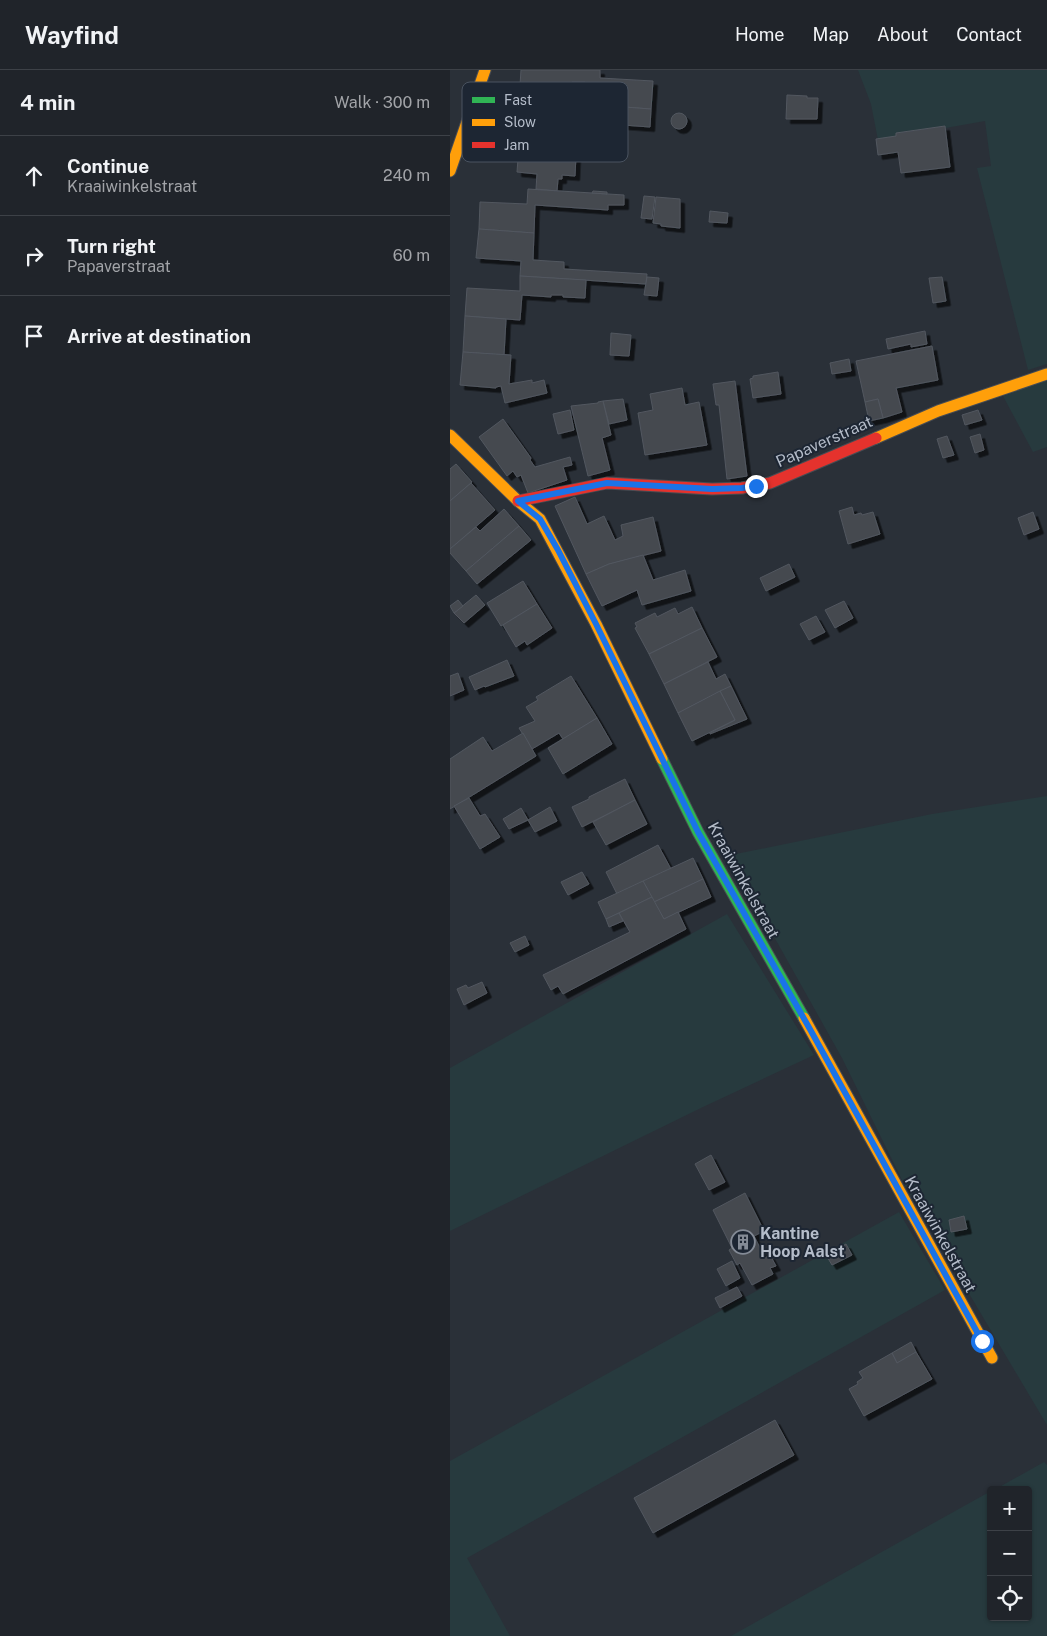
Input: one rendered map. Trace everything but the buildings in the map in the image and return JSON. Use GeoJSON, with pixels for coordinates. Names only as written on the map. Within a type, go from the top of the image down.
{"type":"FeatureCollection","features":[{"type":"Feature","properties":{"kind":"street"},"geometry":{"type":"LineString","coordinates":[[481,82],[485,70]]}},
{"type":"Feature","properties":{"kind":"street"},"geometry":{"type":"LineString","coordinates":[[450,171],[462,136]]}},
{"type":"Feature","properties":{"kind":"street","name":"Papaverstraat"},"geometry":{"type":"LineString","coordinates":[[518,501],[607,483],[712,489],[742,488],[770,483],[929,415],[1047,374]]}},
{"type":"Feature","properties":{"kind":"street","name":"Kraaiwinkelstraat"},"geometry":{"type":"LineString","coordinates":[[450,435],[518,501],[540,519],[596,624],[698,832],[811,1031],[992,1358]]}},
{"type":"Feature","properties":{"kind":"green space"},"geometry":{"type":"Polygon","coordinates":[[[858,70],[1047,70],[1047,364],[1028,370],[977,168],[991,166],[985,121],[878,140],[871,104],[858,70]]]}},
{"type":"Feature","properties":{"kind":"green space"},"geometry":{"type":"Polygon","coordinates":[[[1047,379],[1047,447],[1033,452],[1003,396],[1047,379]]]}},
{"type":"Feature","properties":{"kind":"green space"},"geometry":{"type":"Polygon","coordinates":[[[1047,796],[1047,1425],[904,1184],[842,1058],[754,901],[726,856],[932,814],[1047,796]]]}},
{"type":"Feature","properties":{"kind":"green space"},"geometry":{"type":"Polygon","coordinates":[[[727,914],[814,1055],[703,1107],[450,1231],[450,1068],[727,914]]]}},
{"type":"Feature","properties":{"kind":"green space"},"geometry":{"type":"Polygon","coordinates":[[[899,1212],[945,1290],[467,1558],[510,1636],[450,1636],[450,1461],[899,1212]]]}},
{"type":"Feature","properties":{"kind":"green space"},"geometry":{"type":"Polygon","coordinates":[[[1044,1462],[1047,1465],[1047,1636],[731,1636],[987,1493],[987,1621],[1032,1621],[1032,1486],[1001,1486],[1044,1462]]]}},
{"type":"Feature","properties":{"kind":"traffic: fast"},"geometry":{"type":"LineString","coordinates":[[662,759],[698,832],[804,1018]]}},
{"type":"Feature","properties":{"kind":"traffic: slow"},"geometry":{"type":"LineString","coordinates":[[481,82],[485,70]]}},
{"type":"Feature","properties":{"kind":"traffic: slow"},"geometry":{"type":"LineString","coordinates":[[450,171],[462,136]]}},
{"type":"Feature","properties":{"kind":"traffic: slow"},"geometry":{"type":"LineString","coordinates":[[876,438],[938,411],[1047,374]]}},
{"type":"Feature","properties":{"kind":"traffic: slow"},"geometry":{"type":"LineString","coordinates":[[450,435],[518,501],[540,519],[596,624],[662,759]]}},
{"type":"Feature","properties":{"kind":"traffic: slow"},"geometry":{"type":"LineString","coordinates":[[804,1018],[992,1358]]}},
{"type":"Feature","properties":{"kind":"traffic: jam"},"geometry":{"type":"LineString","coordinates":[[518,501],[607,483],[712,489],[742,488],[770,483],[876,438]]}},
{"type":"Feature","properties":{"kind":"place","name":"Kantine Hoop Aalst"},"geometry":{"type":"Point","coordinates":[743,1242]}},
{"type":"Feature","properties":{"kind":"route"},"geometry":{"type":"LineString","coordinates":[[756,486],[712,489],[607,483],[518,501],[540,519],[558,550],[698,832],[811,1031],[982,1341]]}}]}
